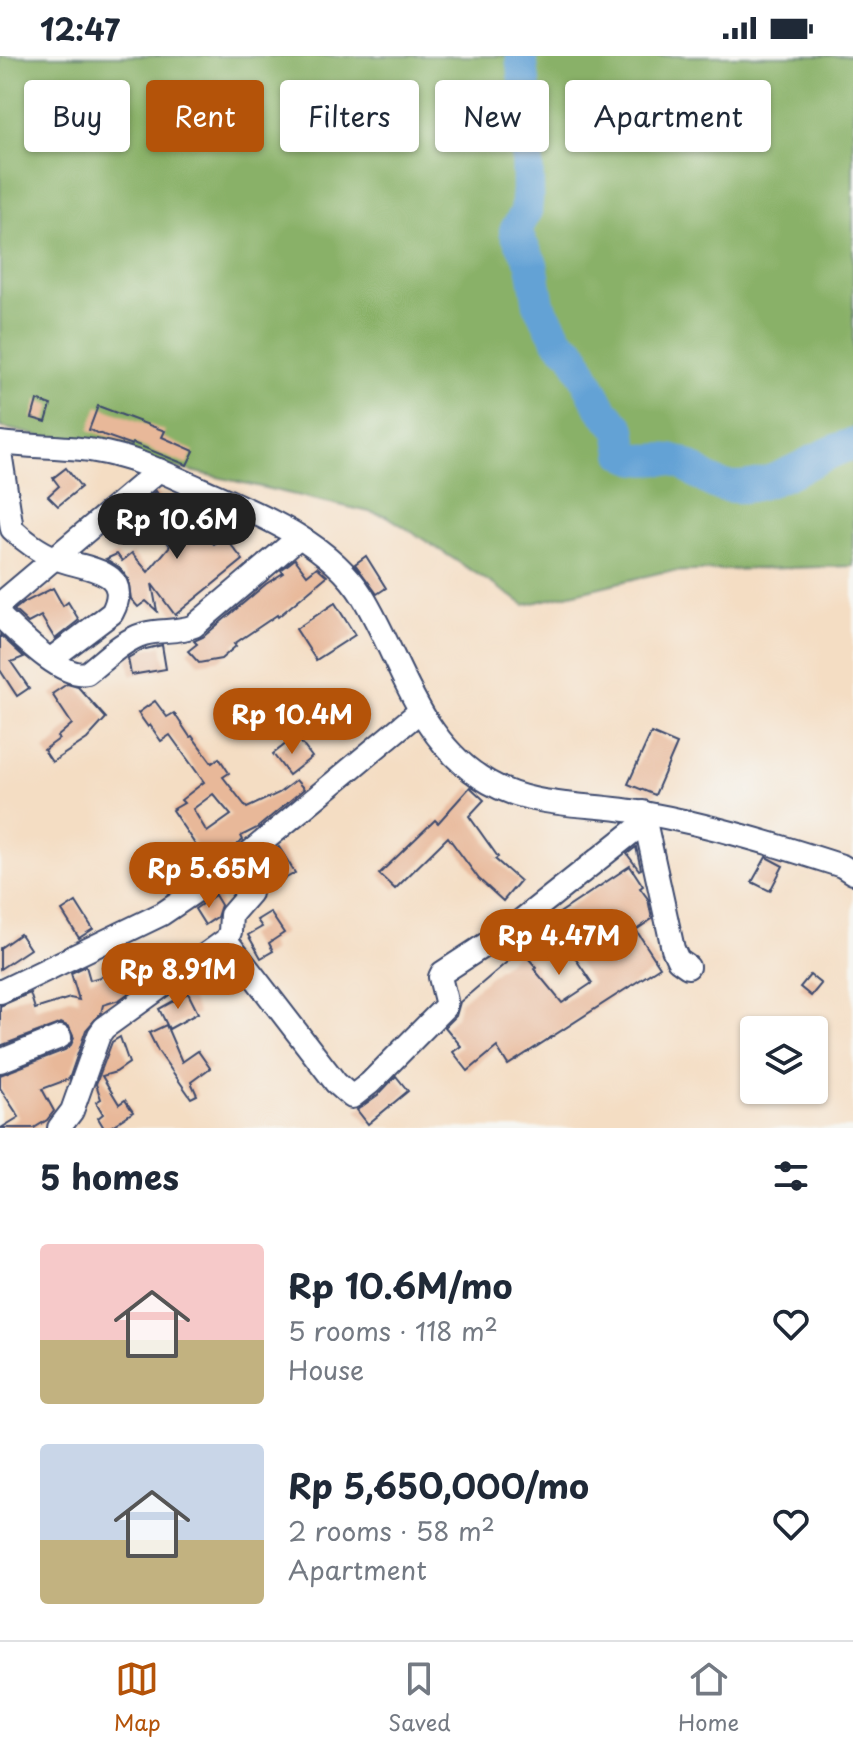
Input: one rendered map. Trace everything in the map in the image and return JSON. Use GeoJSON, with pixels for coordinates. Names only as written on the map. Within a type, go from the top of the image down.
{"type":"FeatureCollection","features":[{"type":"Feature","properties":{"kind":"street"},"geometry":{"type":"LineString","coordinates":[[0,443],[113,454],[159,470],[239,505],[335,563],[356,587],[420,711],[450,753],[479,777],[506,792],[538,802],[601,806],[752,838],[842,866],[853,873]]}},
{"type":"Feature","properties":{"kind":"street"},"geometry":{"type":"LineString","coordinates":[[0,452],[12,529],[56,559],[108,575],[116,585],[117,595],[112,613],[51,659]]}},
{"type":"Feature","properties":{"kind":"street"},"geometry":{"type":"LineString","coordinates":[[0,604],[159,470]]}},
{"type":"Feature","properties":{"kind":"street"},"geometry":{"type":"LineString","coordinates":[[0,616],[31,646],[78,675],[87,673],[142,634],[194,626],[298,538]]}},
{"type":"Feature","properties":{"kind":"street"},"geometry":{"type":"LineString","coordinates":[[0,992],[162,914],[236,864],[420,711]]}},
{"type":"Feature","properties":{"kind":"street"},"geometry":{"type":"LineString","coordinates":[[226,940],[336,1083],[352,1097],[370,1083],[445,1007],[442,973],[514,926],[644,817]]}},
{"type":"Feature","properties":{"kind":"street"},"geometry":{"type":"LineString","coordinates":[[644,817],[673,949],[678,960],[688,967]]}},
{"type":"Feature","properties":{"kind":"street"},"geometry":{"type":"LineString","coordinates":[[59,1128],[72,1111],[104,1028],[226,940],[231,915],[250,893],[246,877],[236,864]]}},
{"type":"Feature","properties":{"kind":"street"},"geometry":{"type":"LineString","coordinates":[[0,1061],[60,1037]]}},
{"type":"Feature","properties":{"kind":"green space"},"geometry":{"type":"Polygon","coordinates":[[[0,56],[853,56],[853,566],[663,572],[525,605],[387,516],[0,427],[0,56]]]}},
{"type":"Feature","properties":{"kind":"building"},"geometry":{"type":"Polygon","coordinates":[[[37,400],[51,405],[46,422],[32,418],[37,400]]]}},
{"type":"Feature","properties":{"kind":"building"},"geometry":{"type":"Polygon","coordinates":[[[98,406],[165,431],[162,437],[194,451],[187,465],[133,443],[89,430],[98,406]]]}},
{"type":"Feature","properties":{"kind":"building"},"geometry":{"type":"Polygon","coordinates":[[[66,468],[81,487],[58,506],[48,496],[59,486],[53,478],[66,468]]]}},
{"type":"Feature","properties":{"kind":"building"},"geometry":{"type":"Polygon","coordinates":[[[156,491],[185,527],[189,523],[214,544],[224,536],[243,560],[175,615],[152,584],[157,611],[146,601],[138,607],[131,599],[128,579],[119,567],[106,559],[117,554],[122,561],[132,553],[148,572],[170,546],[140,504],[156,491]]]}},
{"type":"Feature","properties":{"kind":"building"},"geometry":{"type":"Polygon","coordinates":[[[366,556],[386,588],[377,594],[355,564],[366,556]]]}},
{"type":"Feature","properties":{"kind":"building"},"geometry":{"type":"Polygon","coordinates":[[[295,559],[307,575],[317,567],[327,576],[278,617],[234,644],[236,646],[221,659],[199,663],[188,651],[197,644],[194,641],[283,573],[281,570],[295,559]]]}},
{"type":"Feature","properties":{"kind":"building"},"geometry":{"type":"Polygon","coordinates":[[[53,588],[63,606],[68,602],[79,620],[55,639],[41,616],[28,623],[14,610],[53,588]]]}},
{"type":"Feature","properties":{"kind":"building"},"geometry":{"type":"Polygon","coordinates":[[[335,603],[355,635],[316,660],[296,629],[335,603]]]}},
{"type":"Feature","properties":{"kind":"building"},"geometry":{"type":"Polygon","coordinates":[[[0,635],[24,657],[11,662],[29,688],[17,696],[0,670],[0,635]]]}},
{"type":"Feature","properties":{"kind":"building"},"geometry":{"type":"Polygon","coordinates":[[[162,645],[166,669],[131,675],[128,658],[142,650],[162,645]]]}},
{"type":"Feature","properties":{"kind":"building"},"geometry":{"type":"Polygon","coordinates":[[[67,684],[78,687],[106,718],[87,739],[52,762],[44,750],[72,724],[52,694],[67,684]]]}},
{"type":"Feature","properties":{"kind":"building"},"geometry":{"type":"Polygon","coordinates":[[[155,701],[167,717],[174,713],[212,763],[219,758],[229,773],[223,777],[247,808],[279,793],[296,780],[304,789],[257,828],[241,836],[243,840],[209,865],[172,810],[184,803],[181,800],[204,782],[170,735],[161,741],[138,713],[155,701]],[[213,794],[193,809],[207,832],[231,815],[213,794]]]}},
{"type":"Feature","properties":{"kind":"building"},"geometry":{"type":"Polygon","coordinates":[[[651,733],[677,744],[655,795],[628,784],[651,733]]]}},
{"type":"Feature","properties":{"kind":"building"},"geometry":{"type":"Polygon","coordinates":[[[296,736],[312,757],[289,775],[273,754],[296,736]]]}},
{"type":"Feature","properties":{"kind":"building"},"geometry":{"type":"Polygon","coordinates":[[[470,787],[484,800],[469,816],[498,857],[495,859],[520,881],[503,901],[479,879],[448,837],[395,889],[379,874],[435,820],[438,823],[470,787]]]}},
{"type":"Feature","properties":{"kind":"building"},"geometry":{"type":"Polygon","coordinates":[[[279,847],[295,873],[267,889],[255,866],[279,847]]]}},
{"type":"Feature","properties":{"kind":"building"},"geometry":{"type":"Polygon","coordinates":[[[636,847],[641,869],[639,870],[627,854],[636,847]]]}},
{"type":"Feature","properties":{"kind":"building"},"geometry":{"type":"Polygon","coordinates":[[[766,857],[783,866],[770,891],[752,882],[766,857]]]}},
{"type":"Feature","properties":{"kind":"building"},"geometry":{"type":"Polygon","coordinates":[[[630,866],[643,886],[640,888],[648,899],[652,919],[636,930],[660,967],[508,1065],[497,1047],[468,1071],[453,1052],[461,1046],[445,1027],[456,1016],[460,1002],[521,950],[562,1003],[592,983],[552,918],[630,866]]]}},
{"type":"Feature","properties":{"kind":"building"},"geometry":{"type":"Polygon","coordinates":[[[215,895],[221,905],[217,917],[205,925],[195,909],[215,895]]]}},
{"type":"Feature","properties":{"kind":"building"},"geometry":{"type":"Polygon","coordinates":[[[76,902],[93,929],[79,938],[62,911],[76,902]]]}},
{"type":"Feature","properties":{"kind":"building"},"geometry":{"type":"Polygon","coordinates":[[[270,912],[284,933],[269,943],[273,951],[261,958],[248,935],[262,927],[257,920],[270,912]]]}},
{"type":"Feature","properties":{"kind":"building"},"geometry":{"type":"Polygon","coordinates":[[[20,934],[30,949],[0,969],[0,948],[20,934]]]}},
{"type":"Feature","properties":{"kind":"building"},"geometry":{"type":"Polygon","coordinates":[[[86,966],[90,980],[131,968],[137,987],[119,1000],[103,1005],[101,1013],[86,1030],[69,1079],[42,1089],[54,1111],[47,1120],[34,1128],[1,1128],[19,1117],[0,1088],[0,1075],[65,1050],[74,1038],[69,1027],[61,1023],[0,1046],[0,1006],[30,993],[35,1009],[70,998],[79,1000],[71,973],[86,966]]]}},
{"type":"Feature","properties":{"kind":"building"},"geometry":{"type":"Polygon","coordinates":[[[810,975],[821,984],[811,996],[800,987],[810,975]]]}},
{"type":"Feature","properties":{"kind":"building"},"geometry":{"type":"Polygon","coordinates":[[[188,993],[198,1013],[169,1029],[159,1009],[188,993]]]}},
{"type":"Feature","properties":{"kind":"building"},"geometry":{"type":"Polygon","coordinates":[[[166,1025],[182,1062],[198,1051],[210,1068],[191,1082],[197,1095],[191,1098],[149,1033],[166,1025]]]}},
{"type":"Feature","properties":{"kind":"building"},"geometry":{"type":"Polygon","coordinates":[[[120,1037],[129,1063],[116,1072],[102,1076],[119,1104],[125,1100],[133,1112],[109,1128],[104,1128],[98,1118],[103,1114],[96,1102],[101,1099],[96,1084],[112,1042],[120,1037]]]}},
{"type":"Feature","properties":{"kind":"building"},"geometry":{"type":"Polygon","coordinates":[[[396,1076],[408,1091],[368,1124],[357,1110],[396,1076]]]}},
{"type":"Feature","properties":{"kind":"waterway"},"geometry":{"type":"LineString","coordinates":[[521,56],[526,99],[528,189],[526,212],[515,231],[532,264],[539,305],[558,340],[573,353],[601,408],[620,429],[624,453],[644,460],[677,461],[714,483],[737,487],[788,474],[853,444]]}}]}
